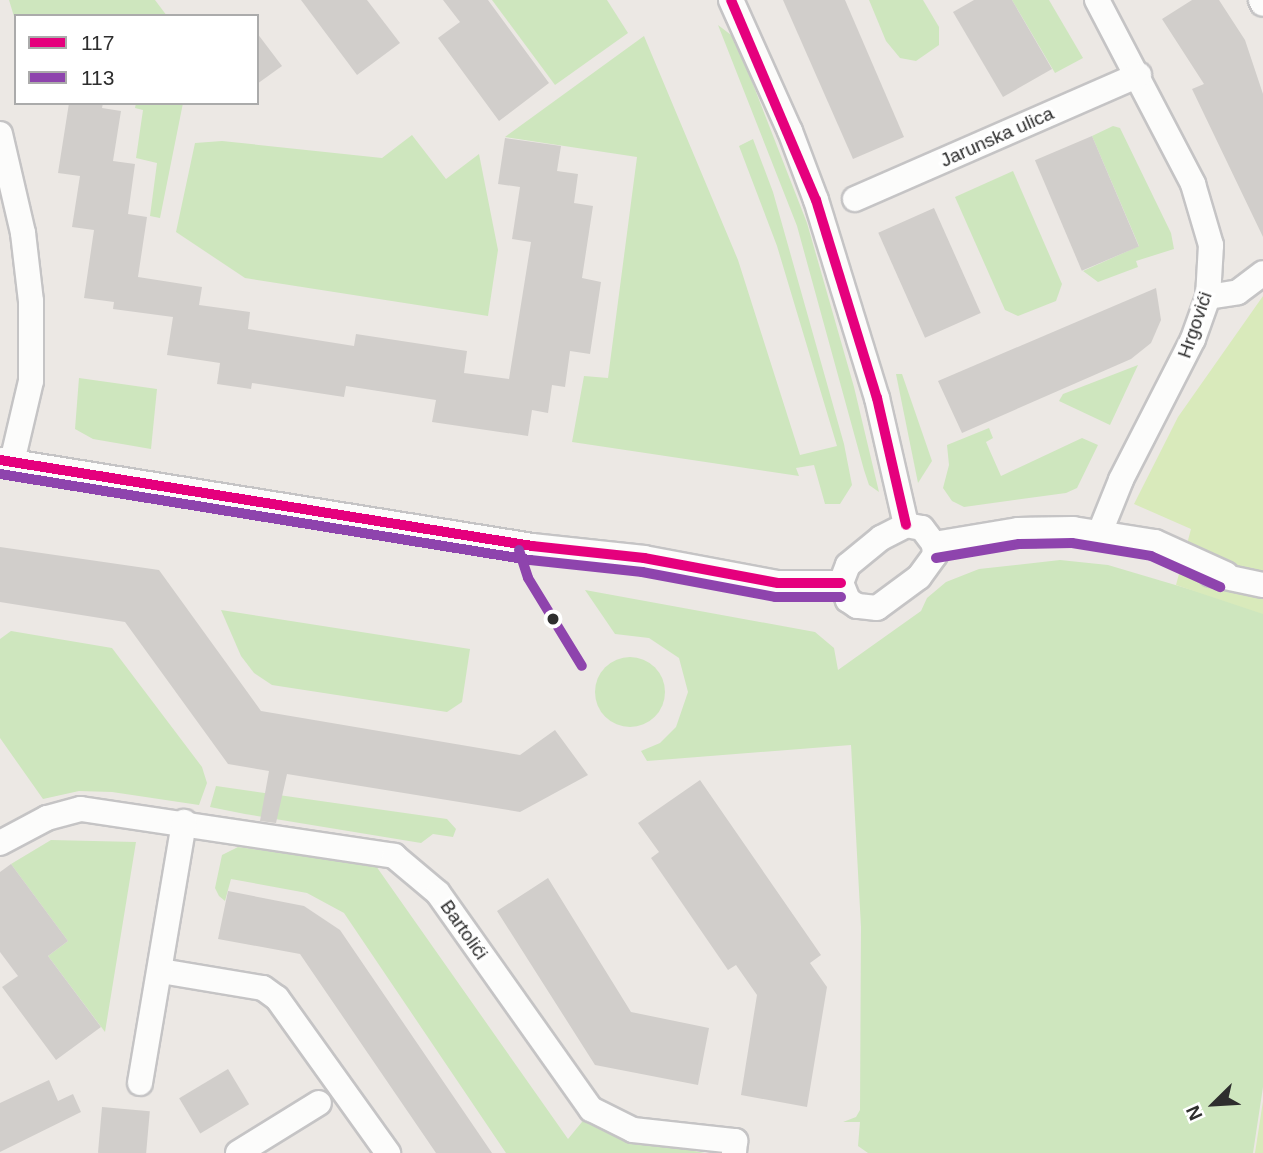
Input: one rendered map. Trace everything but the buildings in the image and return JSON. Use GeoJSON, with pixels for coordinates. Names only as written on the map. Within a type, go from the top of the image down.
{"type":"FeatureCollection","features":[{"type":"Feature","properties":{"kind":"street"},"geometry":{"type":"LineString","coordinates":[[731,0],[790,131],[816,200],[877,398],[906,525]]}},
{"type":"Feature","properties":{"kind":"street","name":"Hrgovići"},"geometry":{"type":"LineString","coordinates":[[1097,0],[1139,75],[1206,216],[1211,245],[1208,297],[1178,373],[1121,480],[1100,531]]}},
{"type":"Feature","properties":{"kind":"street","name":"Jarunska ulica"},"geometry":{"type":"LineString","coordinates":[[855,199],[1139,75]]}},
{"type":"Feature","properties":{"kind":"street"},"geometry":{"type":"LineString","coordinates":[[0,134],[23,233],[31,301],[32,382],[6,461],[532,546],[644,558],[778,583],[841,583]]}},
{"type":"Feature","properties":{"kind":"street"},"geometry":{"type":"LineString","coordinates":[[1208,297],[1238,292],[1263,273]]}},
{"type":"Feature","properties":{"kind":"street"},"geometry":{"type":"LineString","coordinates":[[906,525],[922,528],[934,544],[935,555],[919,577],[877,608],[857,606],[848,600],[841,583],[848,565],[858,555],[906,525]]}},
{"type":"Feature","properties":{"kind":"street"},"geometry":{"type":"LineString","coordinates":[[934,544],[1047,528],[1100,531],[1132,550],[1179,568],[1226,574],[1263,585]]}},
{"type":"Feature","properties":{"kind":"street","name":"Bartolići"},"geometry":{"type":"LineString","coordinates":[[0,843],[47,818],[81,809],[184,821],[394,856],[438,893],[591,1109],[633,1130],[735,1141],[734,1153]]}},
{"type":"Feature","properties":{"kind":"street"},"geometry":{"type":"LineString","coordinates":[[140,1083],[161,971],[184,821]]}},
{"type":"Feature","properties":{"kind":"street"},"geometry":{"type":"LineString","coordinates":[[161,971],[262,988],[277,998],[388,1153]]}},
{"type":"Feature","properties":{"kind":"street"},"geometry":{"type":"LineString","coordinates":[[238,1153],[319,1103]]}},
{"type":"Feature","properties":{"kind":"green space"},"geometry":{"type":"Polygon","coordinates":[[[9,0],[155,0],[166,14],[14,14],[14,16],[9,0]]]}},
{"type":"Feature","properties":{"kind":"green space"},"geometry":{"type":"Polygon","coordinates":[[[492,0],[607,0],[628,33],[555,85],[492,0]]]}},
{"type":"Feature","properties":{"kind":"green space"},"geometry":{"type":"Polygon","coordinates":[[[869,0],[923,0],[939,27],[939,45],[916,61],[900,58],[886,41],[869,0]]]}},
{"type":"Feature","properties":{"kind":"green space"},"geometry":{"type":"Polygon","coordinates":[[[1012,0],[1049,0],[1083,58],[1055,73],[1012,0]]]}},
{"type":"Feature","properties":{"kind":"green space"},"geometry":{"type":"Polygon","coordinates":[[[718,25],[735,38],[807,223],[854,387],[879,492],[869,485],[864,470],[797,226],[718,25]]]}},
{"type":"Feature","properties":{"kind":"green space"},"geometry":{"type":"Polygon","coordinates":[[[644,36],[738,260],[800,455],[837,446],[777,246],[739,146],[753,139],[773,192],[844,444],[852,485],[840,504],[825,504],[814,465],[796,468],[799,476],[572,442],[584,376],[608,378],[637,157],[505,137],[644,36]]]}},
{"type":"Feature","properties":{"kind":"green space"},"geometry":{"type":"Polygon","coordinates":[[[136,105],[183,105],[160,218],[150,216],[157,163],[136,158],[143,110],[135,108],[136,105]]]}},
{"type":"Feature","properties":{"kind":"green space"},"geometry":{"type":"Polygon","coordinates":[[[1113,126],[1120,128],[1171,233],[1174,249],[1136,261],[1138,267],[1098,282],[1083,271],[1139,246],[1092,136],[1113,126]]]}},
{"type":"Feature","properties":{"kind":"green space"},"geometry":{"type":"Polygon","coordinates":[[[412,135],[446,179],[479,154],[498,250],[488,316],[245,278],[176,232],[195,143],[222,141],[382,158],[412,135]]]}},
{"type":"Feature","properties":{"kind":"green space"},"geometry":{"type":"Polygon","coordinates":[[[1013,171],[1062,284],[1056,301],[1018,316],[1005,310],[955,197],[1013,171]]]}},
{"type":"Feature","properties":{"kind":"green space"},"geometry":{"type":"Polygon","coordinates":[[[1263,296],[1263,614],[1176,585],[1191,529],[1134,504],[1178,417],[1263,296]]]}},
{"type":"Feature","properties":{"kind":"green space"},"geometry":{"type":"Polygon","coordinates":[[[1138,365],[1110,425],[1059,401],[1063,394],[1138,365]]]}},
{"type":"Feature","properties":{"kind":"green space"},"geometry":{"type":"Polygon","coordinates":[[[896,374],[902,374],[932,461],[918,483],[896,374]]]}},
{"type":"Feature","properties":{"kind":"green space"},"geometry":{"type":"Polygon","coordinates":[[[79,378],[157,389],[151,449],[93,439],[75,429],[79,378]]]}},
{"type":"Feature","properties":{"kind":"green space"},"geometry":{"type":"Polygon","coordinates":[[[989,428],[993,438],[986,442],[1001,476],[1082,438],[1098,445],[1077,488],[1066,493],[964,507],[952,501],[943,488],[949,465],[947,445],[989,428]]]}},
{"type":"Feature","properties":{"kind":"green space"},"geometry":{"type":"Polygon","coordinates":[[[1060,560],[1108,565],[1263,611],[1263,1087],[1253,1153],[868,1153],[858,1146],[860,1122],[843,1122],[856,1117],[860,1110],[861,927],[851,745],[647,761],[641,751],[660,743],[676,727],[688,692],[679,658],[649,638],[615,634],[585,590],[815,632],[834,648],[838,670],[921,611],[927,598],[946,582],[979,569],[1060,560]]]}},
{"type":"Feature","properties":{"kind":"green space"},"geometry":{"type":"Polygon","coordinates":[[[221,610],[470,649],[462,702],[447,712],[272,685],[254,673],[241,656],[221,610]]]}},
{"type":"Feature","properties":{"kind":"green space"},"geometry":{"type":"Polygon","coordinates":[[[11,631],[112,648],[202,767],[207,783],[199,805],[112,792],[79,791],[43,799],[0,738],[0,639],[11,631]]]}},
{"type":"Feature","properties":{"kind":"green space"},"geometry":{"type":"Polygon","coordinates":[[[623,657],[637,657],[650,663],[659,672],[665,692],[663,705],[655,717],[637,727],[623,727],[610,721],[601,712],[595,699],[595,685],[601,672],[610,663],[623,657]]]}},
{"type":"Feature","properties":{"kind":"green space"},"geometry":{"type":"Polygon","coordinates":[[[216,786],[447,819],[456,829],[453,837],[433,834],[421,843],[245,814],[210,807],[216,786]]]}},
{"type":"Feature","properties":{"kind":"green space"},"geometry":{"type":"Polygon","coordinates":[[[51,840],[136,842],[105,1032],[48,956],[68,941],[11,864],[51,840]]]}},
{"type":"Feature","properties":{"kind":"green space"},"geometry":{"type":"Polygon","coordinates":[[[238,847],[376,866],[568,1139],[586,1117],[614,1136],[705,1153],[506,1153],[344,913],[307,893],[231,879],[225,901],[219,896],[215,888],[222,855],[238,847]]]}},
{"type":"Feature","properties":{"kind":"green space"},"geometry":{"type":"Polygon","coordinates":[[[1263,1101],[1263,1153],[1255,1153],[1263,1101]]]}},
{"type":"Feature","properties":{"kind":"transit line","name":"117"},"geometry":{"type":"LineString","coordinates":[[731,0],[816,200],[877,398],[906,525]]}},
{"type":"Feature","properties":{"kind":"transit line","name":"117"},"geometry":{"type":"LineString","coordinates":[[0,460],[532,546],[644,558],[778,583],[841,583]]}},
{"type":"Feature","properties":{"kind":"transit line","name":"113"},"geometry":{"type":"LineString","coordinates":[[0,474],[530,560],[642,572],[775,597],[841,597]]}},
{"type":"Feature","properties":{"kind":"transit line","name":"113"},"geometry":{"type":"LineString","coordinates":[[936,558],[1019,544],[1072,543],[1151,556],[1220,587]]}},
{"type":"Feature","properties":{"kind":"transit line","name":"113"},"geometry":{"type":"LineString","coordinates":[[519,550],[528,578],[582,666]]}}]}
